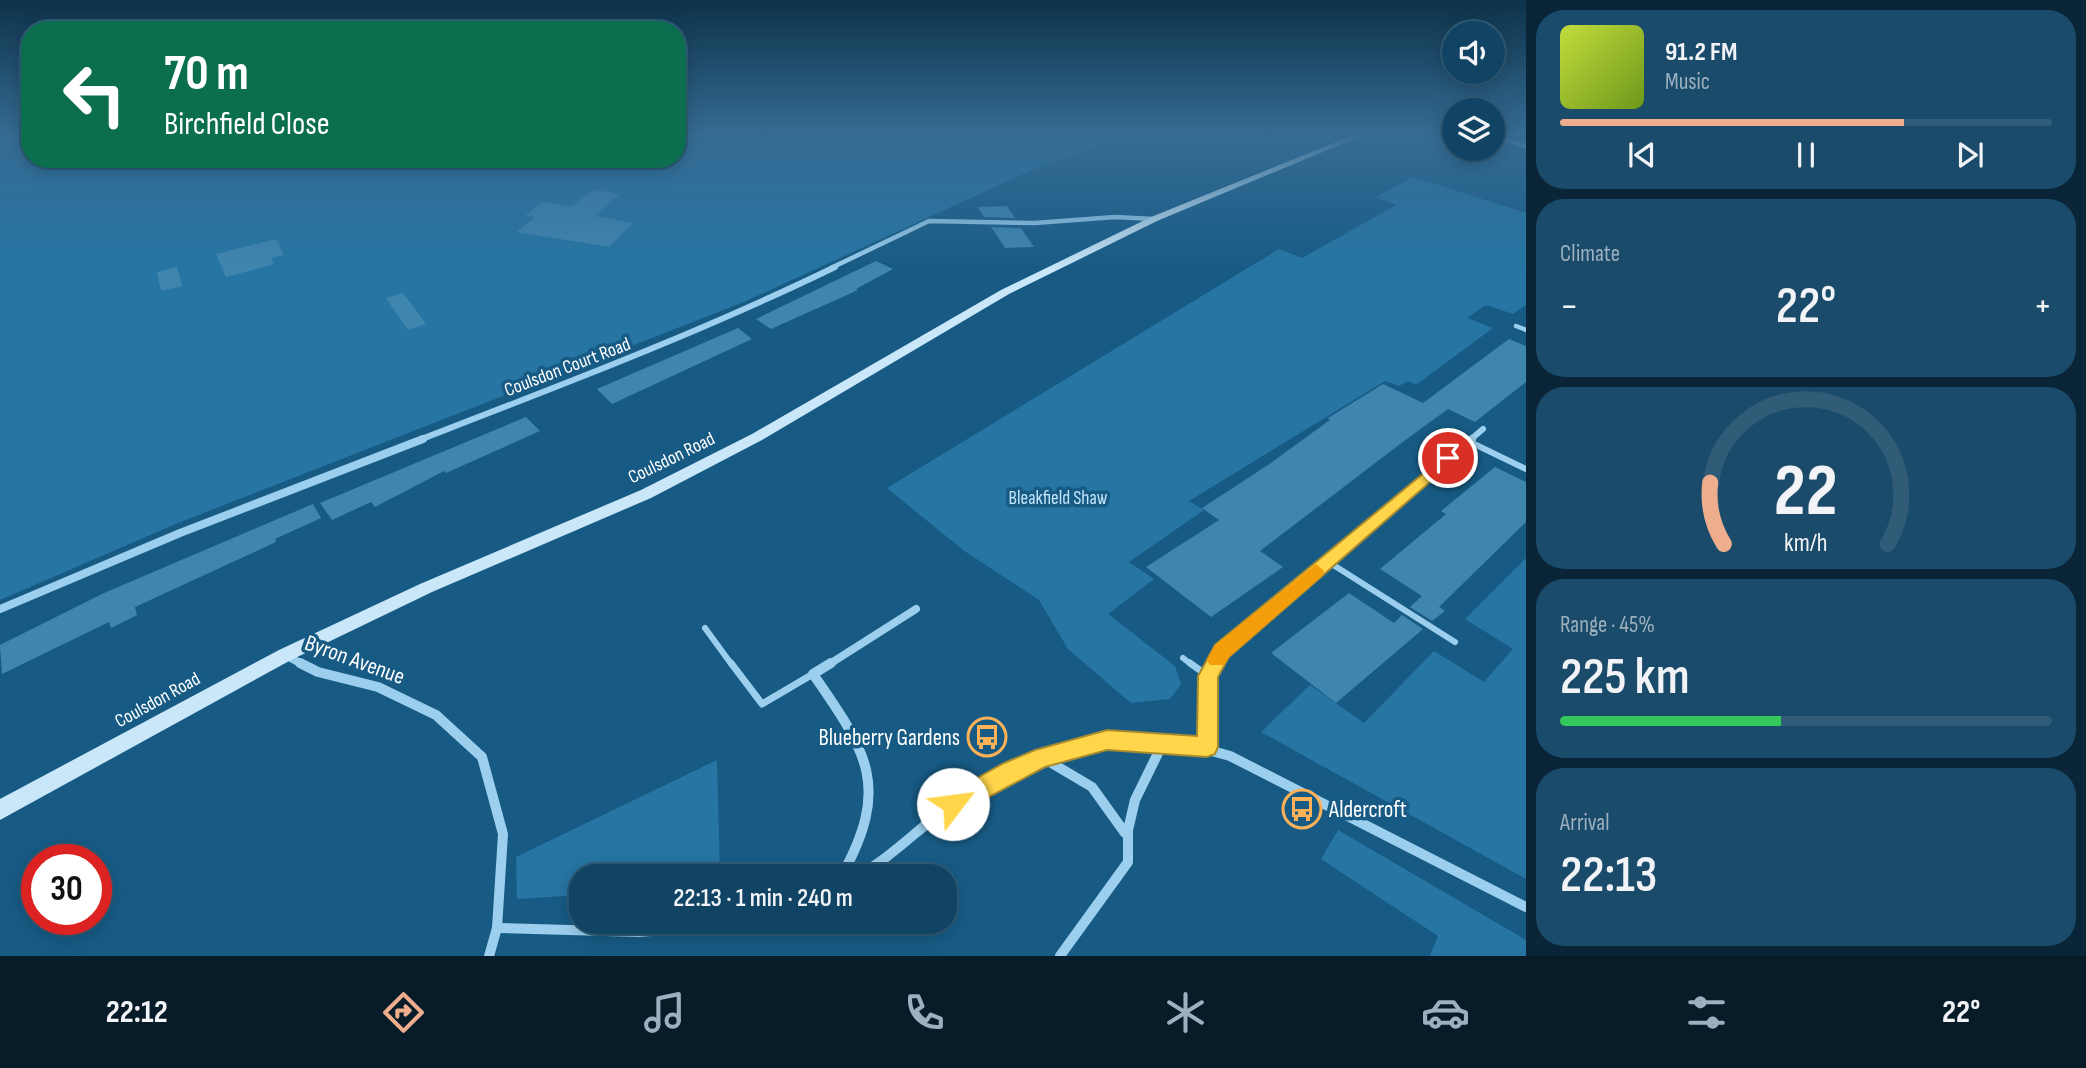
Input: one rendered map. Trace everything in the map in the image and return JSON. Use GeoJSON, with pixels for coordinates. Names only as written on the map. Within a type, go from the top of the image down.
{"type":"FeatureCollection","features":[{"type":"Feature","properties":{"kind":"main road","name":"Coulsdon Road"},"geometry":{"type":"LineString","coordinates":[[0,810],[285,655],[426,589],[646,494],[757,437],[1005,292],[1154,219],[1248,181]]}},
{"type":"Feature","properties":{"kind":"street","name":"Coulsdon Court Road"},"geometry":{"type":"LineString","coordinates":[[0,609],[180,533],[639,355],[752,307],[929,221],[1035,223],[1115,217],[1154,219]]}},
{"type":"Feature","properties":{"kind":"street"},"geometry":{"type":"LineString","coordinates":[[1207,747],[1208,676],[1222,651],[1483,429]]}},
{"type":"Feature","properties":{"kind":"street"},"geometry":{"type":"LineString","coordinates":[[849,864],[859,849],[870,798],[870,771],[856,735],[813,674],[916,609]]}},
{"type":"Feature","properties":{"kind":"street","name":"Byron Avenue"},"geometry":{"type":"LineString","coordinates":[[285,655],[318,672],[379,687],[436,715],[482,757],[503,834],[497,928],[489,956]]}},
{"type":"Feature","properties":{"kind":"street"},"geometry":{"type":"LineString","coordinates":[[878,864],[953,804],[1012,770],[1042,757],[1107,740],[1163,743],[1207,747],[1247,763],[1526,907]]}},
{"type":"Feature","properties":{"kind":"street"},"geometry":{"type":"LineString","coordinates":[[1060,956],[1128,862],[1125,833],[1142,774],[1163,743]]}},
{"type":"Feature","properties":{"kind":"street"},"geometry":{"type":"LineString","coordinates":[[1042,757],[1081,777],[1105,798],[1125,833]]}},
{"type":"Feature","properties":{"kind":"street"},"geometry":{"type":"LineString","coordinates":[[497,928],[569,930]]}},
{"type":"Feature","properties":{"kind":"lane"},"geometry":{"type":"LineString","coordinates":[[1516,326],[1526,330]]}},
{"type":"Feature","properties":{"kind":"lane"},"geometry":{"type":"LineString","coordinates":[[1468,442],[1526,469]]}},
{"type":"Feature","properties":{"kind":"lane"},"geometry":{"type":"LineString","coordinates":[[1327,561],[1455,642]]}},
{"type":"Feature","properties":{"kind":"lane"},"geometry":{"type":"LineString","coordinates":[[705,628],[762,704],[813,674]]}},
{"type":"Feature","properties":{"kind":"lane"},"geometry":{"type":"LineString","coordinates":[[1183,658],[1208,676]]}},
{"type":"Feature","properties":{"kind":"green space"},"geometry":{"type":"Polygon","coordinates":[[[0,181],[1009,181],[744,302],[178,523],[0,600],[0,181]]]}},
{"type":"Feature","properties":{"kind":"green space","name":"Bleakfield Shaw"},"geometry":{"type":"Polygon","coordinates":[[[1406,181],[1424,181],[1526,213],[1526,305],[1513,314],[1486,305],[1467,318],[1493,328],[1416,385],[1408,381],[1399,386],[1385,381],[1189,501],[1204,510],[1129,562],[1154,579],[1108,614],[1175,666],[1181,684],[1170,699],[1131,703],[1068,649],[1039,600],[963,550],[887,488],[1279,249],[1302,258],[1396,205],[1375,197],[1406,181]]]}},
{"type":"Feature","properties":{"kind":"green space"},"geometry":{"type":"Polygon","coordinates":[[[1526,558],[1526,879],[1261,732],[1310,685],[1364,723],[1434,651],[1484,682],[1513,649],[1465,619],[1526,558]]]}},
{"type":"Feature","properties":{"kind":"green space"},"geometry":{"type":"Polygon","coordinates":[[[717,760],[720,864],[569,864],[569,896],[517,899],[516,857],[717,760]]]}},
{"type":"Feature","properties":{"kind":"green space"},"geometry":{"type":"Polygon","coordinates":[[[1338,830],[1526,940],[1526,956],[1430,956],[1438,936],[1321,859],[1338,830]]]}},
{"type":"Feature","properties":{"kind":"building"},"geometry":{"type":"Polygon","coordinates":[[[598,190],[620,194],[595,216],[633,223],[609,247],[517,232],[535,217],[525,216],[542,202],[572,207],[589,193],[598,190]]]}},
{"type":"Feature","properties":{"kind":"building"},"geometry":{"type":"Polygon","coordinates":[[[1007,206],[1015,218],[984,217],[978,207],[1007,206]]]}},
{"type":"Feature","properties":{"kind":"building"},"geometry":{"type":"Polygon","coordinates":[[[991,227],[1021,228],[1034,247],[1005,248],[991,227]]]}},
{"type":"Feature","properties":{"kind":"building"},"geometry":{"type":"Polygon","coordinates":[[[276,239],[284,255],[271,258],[274,264],[226,277],[216,254],[276,239]]]}},
{"type":"Feature","properties":{"kind":"building"},"geometry":{"type":"Polygon","coordinates":[[[876,261],[893,269],[856,289],[858,290],[771,329],[756,319],[876,261]]]}},
{"type":"Feature","properties":{"kind":"building"},"geometry":{"type":"Polygon","coordinates":[[[177,267],[182,286],[161,291],[157,272],[177,267]]]}},
{"type":"Feature","properties":{"kind":"building"},"geometry":{"type":"Polygon","coordinates":[[[403,293],[426,324],[408,330],[386,298],[403,293]]]}},
{"type":"Feature","properties":{"kind":"building"},"geometry":{"type":"Polygon","coordinates":[[[738,328],[752,339],[612,404],[597,389],[738,328]]]}},
{"type":"Feature","properties":{"kind":"building"},"geometry":{"type":"Polygon","coordinates":[[[1509,339],[1526,346],[1526,382],[1475,422],[1448,409],[1404,441],[1260,551],[1283,567],[1211,617],[1146,567],[1219,520],[1202,508],[1268,465],[1330,420],[1328,418],[1383,384],[1423,403],[1509,339]]]}},
{"type":"Feature","properties":{"kind":"building"},"geometry":{"type":"Polygon","coordinates":[[[526,417],[540,431],[446,473],[444,471],[375,507],[371,502],[332,520],[320,503],[526,417]]]}},
{"type":"Feature","properties":{"kind":"building"},"geometry":{"type":"Polygon","coordinates":[[[1495,467],[1526,482],[1526,522],[1439,607],[1445,611],[1432,621],[1410,607],[1422,596],[1380,569],[1446,514],[1441,511],[1495,467]]]}},
{"type":"Feature","properties":{"kind":"building"},"geometry":{"type":"Polygon","coordinates":[[[313,504],[321,518],[275,539],[276,542],[135,607],[137,615],[111,628],[109,622],[2,674],[0,645],[104,593],[313,504]]]}},
{"type":"Feature","properties":{"kind":"building"},"geometry":{"type":"Polygon","coordinates":[[[1349,593],[1394,623],[1402,615],[1423,629],[1336,703],[1271,653],[1349,593]]]}},
{"type":"Feature","properties":{"kind":"slow traffic"},"geometry":{"type":"LineString","coordinates":[[1217,660],[1222,651],[1316,571]]}},
{"type":"Feature","properties":{"kind":"place","name":"Blueberry Gardens"},"geometry":{"type":"Point","coordinates":[987,737]}},
{"type":"Feature","properties":{"kind":"place","name":"Aldercroft"},"geometry":{"type":"Point","coordinates":[1302,809]}},
{"type":"Feature","properties":{"kind":"route"},"geometry":{"type":"LineString","coordinates":[[953,804],[1012,770],[1042,757],[1107,740],[1207,747],[1208,676],[1222,651],[1448,458]]}}]}
